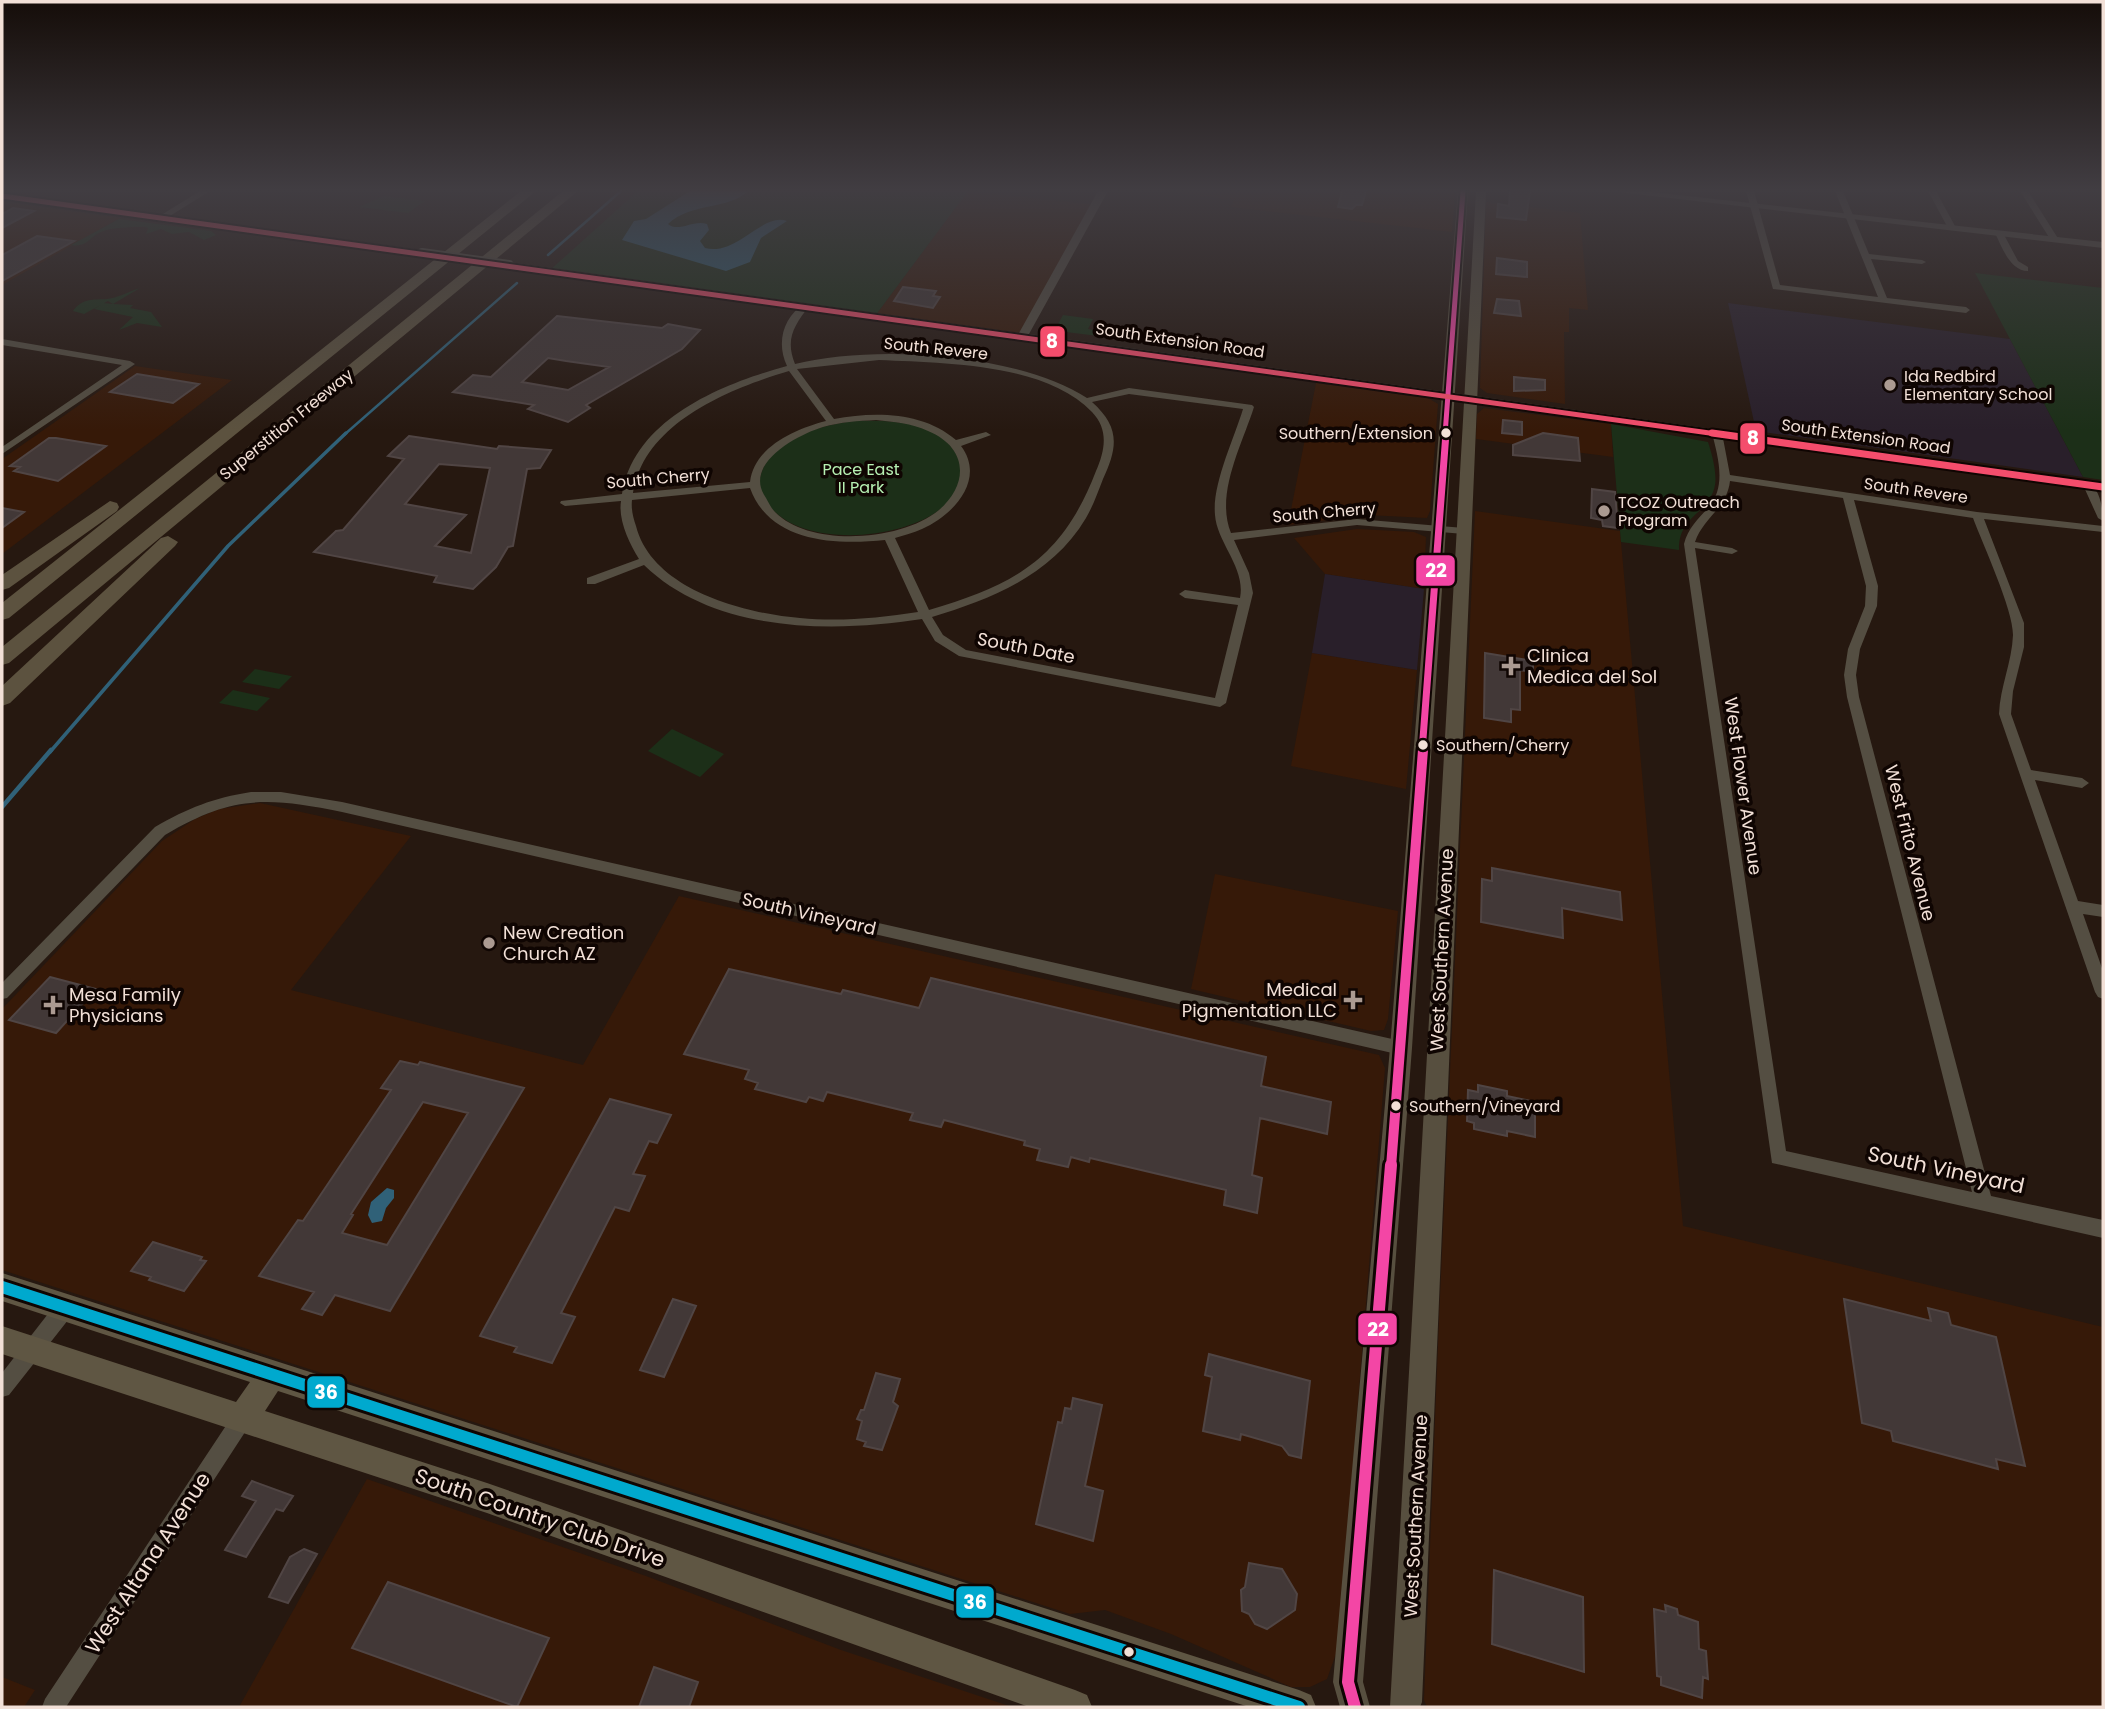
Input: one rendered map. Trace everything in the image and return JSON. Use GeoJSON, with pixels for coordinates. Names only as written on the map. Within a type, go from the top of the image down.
{"type":"FeatureCollection","features":[{"type":"Feature","properties":{"kind":"highway","name":"Superstition Freeway"},"geometry":{"type":"LineString","coordinates":[[2,659],[475,271]]}},
{"type":"Feature","properties":{"kind":"highway"},"geometry":{"type":"LineString","coordinates":[[466,278],[476,271]]}},
{"type":"Feature","properties":{"kind":"highway","name":"Superstition Freeway"},"geometry":{"type":"LineString","coordinates":[[2,612],[427,272]]}},
{"type":"Feature","properties":{"kind":"highway"},"geometry":{"type":"LineString","coordinates":[[2,698],[161,547],[412,320]]}},
{"type":"Feature","properties":{"kind":"highway"},"geometry":{"type":"LineString","coordinates":[[2,584],[235,415],[286,386]]}},
{"type":"Feature","properties":{"kind":"main road","name":"West Southern Avenue"},"geometry":{"type":"LineString","coordinates":[[1405,1707],[1408,1689],[1451,529],[1448,395],[1457,271]]}},
{"type":"Feature","properties":{"kind":"main road","name":"West Southern Avenue"},"geometry":{"type":"LineString","coordinates":[[1354,1707],[1348,1682],[1401,1048],[1451,529],[1470,398],[1477,271]]}},
{"type":"Feature","properties":{"kind":"main road"},"geometry":{"type":"LineString","coordinates":[[1455,304],[1465,308],[1465,325],[1473,345]]}},
{"type":"Feature","properties":{"kind":"main road"},"geometry":{"type":"LineString","coordinates":[[2,1287],[1299,1707]]}},
{"type":"Feature","properties":{"kind":"main road","name":"South Country Club Drive"},"geometry":{"type":"LineString","coordinates":[[2,1339],[475,1493],[1075,1707]]}},
{"type":"Feature","properties":{"kind":"main road"},"geometry":{"type":"LineString","coordinates":[[242,1419],[272,1375]]}},
{"type":"Feature","properties":{"kind":"street","name":"South Extension Road"},"geometry":{"type":"LineString","coordinates":[[551,271],[2103,487]]}},
{"type":"Feature","properties":{"kind":"street"},"geometry":{"type":"LineString","coordinates":[[1023,335],[1059,271]]}},
{"type":"Feature","properties":{"kind":"street"},"geometry":{"type":"LineString","coordinates":[[1772,271],[1776,287],[1966,310]]}},
{"type":"Feature","properties":{"kind":"street"},"geometry":{"type":"LineString","coordinates":[[1872,271],[1884,300]]}},
{"type":"Feature","properties":{"kind":"street"},"geometry":{"type":"LineString","coordinates":[[805,306],[785,338],[793,367],[831,421]]}},
{"type":"Feature","properties":{"kind":"street"},"geometry":{"type":"LineString","coordinates":[[2,342],[130,364],[2,451]]}},
{"type":"Feature","properties":{"kind":"street","name":"South Revere"},"geometry":{"type":"LineString","coordinates":[[625,497],[639,462],[666,428],[728,389],[793,367],[879,357],[952,363],[1043,379],[1063,386],[1085,401],[1106,423],[1110,444],[1082,517],[1071,534],[1038,567],[964,604],[925,615]]}},
{"type":"Feature","properties":{"kind":"street"},"geometry":{"type":"LineString","coordinates":[[1085,401],[1129,391],[1249,407],[1224,486],[1220,514],[1245,575],[1246,602],[1185,594]]}},
{"type":"Feature","properties":{"kind":"street"},"geometry":{"type":"LineString","coordinates":[[853,418],[897,419],[933,429],[955,444],[966,464],[967,476],[956,499],[931,520],[889,537],[832,539],[796,530],[772,516],[762,505],[754,485],[759,467],[776,447],[801,432],[831,421],[853,418]]}},
{"type":"Feature","properties":{"kind":"street"},"geometry":{"type":"LineString","coordinates":[[1717,433],[1726,486],[1722,498],[1692,531],[1689,544],[1732,551]]}},
{"type":"Feature","properties":{"kind":"street"},"geometry":{"type":"LineString","coordinates":[[955,444],[986,435]]}},
{"type":"Feature","properties":{"kind":"street","name":"South Revere"},"geometry":{"type":"LineString","coordinates":[[1724,477],[1977,514],[2103,529]]}},
{"type":"Feature","properties":{"kind":"street","name":"South Cherry"},"geometry":{"type":"LineString","coordinates":[[565,503],[754,485]]}},
{"type":"Feature","properties":{"kind":"street"},"geometry":{"type":"LineString","coordinates":[[2088,485],[2103,518]]}},
{"type":"Feature","properties":{"kind":"street","name":"West Frito Avenue"},"geometry":{"type":"LineString","coordinates":[[1848,496],[1872,586],[1871,606],[1854,649],[1850,675],[1853,697],[1983,1200]]}},
{"type":"Feature","properties":{"kind":"street"},"geometry":{"type":"LineString","coordinates":[[625,497],[628,525],[646,560],[674,583],[716,605],[771,619],[836,625],[925,615]]}},
{"type":"Feature","properties":{"kind":"street"},"geometry":{"type":"LineString","coordinates":[[1977,514],[2018,623],[2020,642],[2004,697],[2005,714],[2103,992]]}},
{"type":"Feature","properties":{"kind":"street","name":"South Cherry"},"geometry":{"type":"LineString","coordinates":[[1228,537],[1357,522],[1451,529]]}},
{"type":"Feature","properties":{"kind":"street","name":"South Date"},"geometry":{"type":"LineString","coordinates":[[889,537],[925,615],[939,638],[963,653],[1220,703],[1246,602]]}},
{"type":"Feature","properties":{"kind":"street","name":"West Flower Avenue"},"geometry":{"type":"LineString","coordinates":[[1689,544],[1778,1157]]}},
{"type":"Feature","properties":{"kind":"street"},"geometry":{"type":"LineString","coordinates":[[591,581],[646,560]]}},
{"type":"Feature","properties":{"kind":"street"},"geometry":{"type":"LineString","coordinates":[[2025,774],[2082,782]]}},
{"type":"Feature","properties":{"kind":"street","name":"South Vineyard"},"geometry":{"type":"LineString","coordinates":[[2,993],[150,839],[181,817],[217,802],[250,795],[278,795],[1401,1048]]}},
{"type":"Feature","properties":{"kind":"street"},"geometry":{"type":"LineString","coordinates":[[2071,906],[2103,911]]}},
{"type":"Feature","properties":{"kind":"street","name":"South Vineyard"},"geometry":{"type":"LineString","coordinates":[[1778,1157],[1983,1200],[2103,1229]]}},
{"type":"Feature","properties":{"kind":"street"},"geometry":{"type":"LineString","coordinates":[[2,1388],[65,1308]]}},
{"type":"Feature","properties":{"kind":"street","name":"West Altana Avenue"},"geometry":{"type":"LineString","coordinates":[[54,1707],[242,1419]]}},
{"type":"Feature","properties":{"kind":"shaded area"},"geometry":{"type":"Polygon","coordinates":[[[2,271],[27,271],[2,285],[2,271]]]}},
{"type":"Feature","properties":{"kind":"shaded area"},"geometry":{"type":"Polygon","coordinates":[[[909,271],[1059,271],[1023,335],[875,316],[909,271]]]}},
{"type":"Feature","properties":{"kind":"shaded area"},"geometry":{"type":"Polygon","coordinates":[[[1484,271],[1585,271],[1588,310],[1569,308],[1569,332],[1564,332],[1565,404],[1487,393],[1480,388],[1484,271]]]}},
{"type":"Feature","properties":{"kind":"shaded area","name":"Ida Redbird Elementary School"},"geometry":{"type":"Polygon","coordinates":[[[1728,303],[2010,339],[2083,477],[1756,431],[1728,303]]]}},
{"type":"Feature","properties":{"kind":"shaded area"},"geometry":{"type":"Polygon","coordinates":[[[135,366],[232,380],[2,554],[2,459],[135,366]]]}},
{"type":"Feature","properties":{"kind":"shaded area"},"geometry":{"type":"Polygon","coordinates":[[[1316,383],[1428,398],[1438,404],[1430,511],[1427,518],[1367,515],[1288,525],[1316,383]]]}},
{"type":"Feature","properties":{"kind":"shaded area"},"geometry":{"type":"Polygon","coordinates":[[[1484,408],[1611,424],[1613,457],[1476,439],[1477,414],[1484,408]]]}},
{"type":"Feature","properties":{"kind":"shaded area"},"geometry":{"type":"Polygon","coordinates":[[[1475,511],[1620,531],[1683,1226],[2103,1327],[2103,1707],[1427,1707],[1424,1700],[1439,1320],[1475,511]]]}},
{"type":"Feature","properties":{"kind":"shaded area"},"geometry":{"type":"Polygon","coordinates":[[[1357,529],[1414,532],[1426,537],[1424,589],[1325,574],[1294,538],[1357,529]]]}},
{"type":"Feature","properties":{"kind":"shaded area"},"geometry":{"type":"Polygon","coordinates":[[[1325,574],[1424,589],[1417,670],[1312,653],[1325,574]]]}},
{"type":"Feature","properties":{"kind":"shaded area"},"geometry":{"type":"Polygon","coordinates":[[[1312,653],[1417,670],[1406,789],[1291,766],[1312,653]]]}},
{"type":"Feature","properties":{"kind":"shaded area"},"geometry":{"type":"Polygon","coordinates":[[[260,803],[411,836],[291,990],[583,1065],[679,896],[1379,1055],[1385,1068],[1338,1648],[1327,1679],[1310,1687],[1291,1687],[1171,1634],[1105,1610],[1070,1614],[2,1270],[2,1009],[162,841],[195,819],[219,809],[260,803]]]}},
{"type":"Feature","properties":{"kind":"shaded area"},"geometry":{"type":"Polygon","coordinates":[[[1215,874],[1398,911],[1388,1019],[1384,1030],[1371,1031],[1191,989],[1215,874]]]}},
{"type":"Feature","properties":{"kind":"shaded area"},"geometry":{"type":"Polygon","coordinates":[[[367,1479],[646,1576],[841,1650],[1012,1707],[239,1707],[367,1479]]]}},
{"type":"Feature","properties":{"kind":"shaded area"},"geometry":{"type":"Polygon","coordinates":[[[2,1677],[35,1690],[24,1707],[2,1707],[2,1677]]]}},
{"type":"Feature","properties":{"kind":"green space"},"geometry":{"type":"Polygon","coordinates":[[[549,271],[909,271],[875,316],[549,271]]]}},
{"type":"Feature","properties":{"kind":"green space"},"geometry":{"type":"Polygon","coordinates":[[[1975,273],[2103,288],[2103,480],[2083,477],[1975,273]]]}},
{"type":"Feature","properties":{"kind":"green space"},"geometry":{"type":"Polygon","coordinates":[[[140,288],[113,304],[133,305],[130,308],[151,312],[162,327],[137,323],[119,330],[133,317],[94,309],[101,305],[84,314],[73,311],[84,302],[111,298],[140,288]]]}},
{"type":"Feature","properties":{"kind":"green space"},"geometry":{"type":"Polygon","coordinates":[[[1063,315],[1093,319],[1088,329],[1100,331],[1098,336],[1066,332],[1058,324],[1063,315]]]}},
{"type":"Feature","properties":{"kind":"green space","name":"Pace East II Park"},"geometry":{"type":"Polygon","coordinates":[[[854,421],[908,424],[933,432],[944,439],[953,449],[962,475],[953,497],[931,515],[901,528],[865,535],[829,534],[796,525],[771,508],[765,501],[760,479],[767,462],[776,451],[787,442],[813,430],[854,421]]]}},
{"type":"Feature","properties":{"kind":"green space"},"geometry":{"type":"Polygon","coordinates":[[[1611,424],[1708,442],[1715,469],[1715,485],[1712,495],[1684,529],[1679,550],[1621,542],[1611,424]]]}},
{"type":"Feature","properties":{"kind":"green space"},"geometry":{"type":"Polygon","coordinates":[[[255,669],[292,676],[279,689],[242,682],[255,669]]]}},
{"type":"Feature","properties":{"kind":"green space"},"geometry":{"type":"Polygon","coordinates":[[[233,690],[270,698],[257,711],[219,703],[233,690]]]}},
{"type":"Feature","properties":{"kind":"green space"},"geometry":{"type":"Polygon","coordinates":[[[672,729],[724,754],[700,777],[648,751],[672,729]]]}},
{"type":"Feature","properties":{"kind":"water"},"geometry":{"type":"Polygon","coordinates":[[[387,1188],[394,1190],[394,1198],[386,1208],[382,1221],[372,1223],[368,1215],[371,1202],[387,1188]]]}},
{"type":"Feature","properties":{"kind":"building"},"geometry":{"type":"Polygon","coordinates":[[[2,271],[20,271],[2,281],[2,271]]]}},
{"type":"Feature","properties":{"kind":"building"},"geometry":{"type":"Polygon","coordinates":[[[1496,271],[1527,271],[1527,277],[1496,274],[1496,271]]]}},
{"type":"Feature","properties":{"kind":"building"},"geometry":{"type":"Polygon","coordinates":[[[903,287],[936,291],[933,296],[940,297],[933,308],[894,301],[903,287]]]}},
{"type":"Feature","properties":{"kind":"building"},"geometry":{"type":"Polygon","coordinates":[[[1497,299],[1519,301],[1521,316],[1494,313],[1497,299]]]}},
{"type":"Feature","properties":{"kind":"building"},"geometry":{"type":"Polygon","coordinates":[[[557,316],[662,328],[668,324],[700,330],[682,349],[586,405],[590,408],[568,422],[528,409],[534,405],[453,392],[473,375],[491,377],[557,316]],[[548,358],[522,382],[568,390],[609,367],[548,358]]]}},
{"type":"Feature","properties":{"kind":"building"},"geometry":{"type":"Polygon","coordinates":[[[137,374],[199,384],[173,403],[110,392],[137,374]]]}},
{"type":"Feature","properties":{"kind":"building"},"geometry":{"type":"Polygon","coordinates":[[[1514,377],[1545,380],[1545,390],[1514,391],[1514,377]]]}},
{"type":"Feature","properties":{"kind":"building"},"geometry":{"type":"Polygon","coordinates":[[[1503,420],[1522,422],[1522,435],[1502,433],[1503,420]]]}},
{"type":"Feature","properties":{"kind":"building"},"geometry":{"type":"Polygon","coordinates":[[[1543,433],[1578,438],[1580,461],[1513,455],[1513,445],[1543,433]]]}},
{"type":"Feature","properties":{"kind":"building"},"geometry":{"type":"Polygon","coordinates":[[[409,436],[497,449],[499,446],[551,450],[540,468],[527,469],[513,546],[508,547],[496,567],[473,589],[434,582],[437,576],[314,552],[336,531],[343,530],[404,459],[388,456],[409,436]],[[439,464],[405,504],[466,515],[435,546],[471,553],[490,468],[439,464]]]}},
{"type":"Feature","properties":{"kind":"building"},"geometry":{"type":"Polygon","coordinates":[[[49,438],[106,446],[58,481],[14,471],[20,467],[10,466],[49,438]]]}},
{"type":"Feature","properties":{"kind":"building","name":"TCOZ Outreach Program"},"geometry":{"type":"Polygon","coordinates":[[[1592,489],[1615,492],[1618,528],[1603,526],[1602,520],[1591,518],[1592,489]]]}},
{"type":"Feature","properties":{"kind":"building"},"geometry":{"type":"Polygon","coordinates":[[[2,508],[24,512],[2,528],[2,508]]]}},
{"type":"Feature","properties":{"kind":"building"},"geometry":{"type":"Polygon","coordinates":[[[1485,653],[1533,661],[1533,672],[1520,670],[1520,710],[1511,709],[1511,722],[1484,718],[1485,653]]]}},
{"type":"Feature","properties":{"kind":"building"},"geometry":{"type":"Polygon","coordinates":[[[1492,868],[1620,892],[1622,920],[1562,908],[1563,938],[1481,922],[1482,879],[1492,881],[1492,868]]]}},
{"type":"Feature","properties":{"kind":"building"},"geometry":{"type":"Polygon","coordinates":[[[729,969],[841,994],[843,990],[919,1008],[931,978],[1266,1057],[1261,1086],[1331,1102],[1327,1134],[1260,1118],[1252,1175],[1262,1178],[1257,1213],[1224,1205],[1226,1190],[1090,1158],[1089,1162],[1071,1157],[1068,1167],[1037,1160],[1040,1149],[1024,1145],[1025,1141],[944,1120],[941,1127],[910,1120],[913,1113],[827,1092],[823,1101],[809,1097],[806,1102],[755,1089],[758,1083],[745,1079],[749,1070],[684,1054],[729,969]]]}},
{"type":"Feature","properties":{"kind":"building","name":"Mesa Family Physicians"},"geometry":{"type":"Polygon","coordinates":[[[50,977],[96,989],[56,1033],[9,1020],[50,977]]]}},
{"type":"Feature","properties":{"kind":"building"},"geometry":{"type":"Polygon","coordinates":[[[400,1061],[418,1065],[420,1062],[524,1088],[390,1311],[335,1295],[322,1315],[302,1309],[314,1292],[259,1276],[298,1220],[303,1221],[391,1090],[381,1088],[400,1061]],[[423,1102],[351,1214],[353,1215],[342,1233],[387,1245],[468,1113],[423,1102]]]}},
{"type":"Feature","properties":{"kind":"building"},"geometry":{"type":"Polygon","coordinates":[[[1478,1085],[1507,1091],[1507,1096],[1535,1102],[1535,1137],[1507,1131],[1507,1136],[1474,1129],[1474,1123],[1467,1121],[1468,1090],[1478,1092],[1478,1085]]]}},
{"type":"Feature","properties":{"kind":"building"},"geometry":{"type":"Polygon","coordinates":[[[610,1099],[671,1115],[657,1143],[649,1141],[633,1174],[645,1176],[629,1211],[615,1207],[561,1313],[575,1317],[552,1363],[514,1352],[517,1347],[480,1336],[610,1099]]]}},
{"type":"Feature","properties":{"kind":"building"},"geometry":{"type":"Polygon","coordinates":[[[153,1242],[202,1257],[200,1260],[206,1261],[184,1291],[131,1271],[153,1242]]]}},
{"type":"Feature","properties":{"kind":"building"},"geometry":{"type":"Polygon","coordinates":[[[673,1299],[696,1306],[664,1377],[640,1370],[673,1299]]]}},
{"type":"Feature","properties":{"kind":"building"},"geometry":{"type":"Polygon","coordinates":[[[1844,1299],[1931,1321],[1928,1308],[1948,1313],[1951,1325],[1996,1337],[2025,1466],[1996,1459],[1998,1469],[1893,1441],[1891,1431],[1862,1423],[1844,1299]]]}},
{"type":"Feature","properties":{"kind":"building"},"geometry":{"type":"Polygon","coordinates":[[[1209,1354],[1310,1381],[1301,1458],[1289,1455],[1282,1446],[1241,1434],[1240,1440],[1203,1431],[1212,1377],[1205,1375],[1209,1354]]]}},
{"type":"Feature","properties":{"kind":"building"},"geometry":{"type":"Polygon","coordinates":[[[876,1373],[900,1379],[893,1402],[898,1406],[882,1450],[864,1446],[866,1442],[857,1439],[862,1421],[857,1419],[861,1410],[864,1410],[876,1373]]]}},
{"type":"Feature","properties":{"kind":"building"},"geometry":{"type":"Polygon","coordinates":[[[1073,1398],[1102,1405],[1085,1486],[1103,1491],[1093,1541],[1036,1524],[1058,1422],[1062,1423],[1065,1408],[1071,1409],[1073,1398]]]}},
{"type":"Feature","properties":{"kind":"building"},"geometry":{"type":"Polygon","coordinates":[[[252,1481],[293,1496],[283,1511],[276,1509],[246,1557],[225,1550],[256,1501],[242,1496],[252,1481]]]}},
{"type":"Feature","properties":{"kind":"building"},"geometry":{"type":"Polygon","coordinates":[[[304,1549],[317,1554],[288,1603],[269,1597],[290,1557],[304,1549]]]}},
{"type":"Feature","properties":{"kind":"building"},"geometry":{"type":"Polygon","coordinates":[[[1249,1563],[1282,1569],[1297,1594],[1295,1610],[1267,1629],[1255,1624],[1249,1614],[1242,1611],[1241,1590],[1245,1587],[1249,1563]]]}},
{"type":"Feature","properties":{"kind":"building"},"geometry":{"type":"Polygon","coordinates":[[[1494,1570],[1583,1597],[1584,1672],[1492,1644],[1494,1570]]]}},
{"type":"Feature","properties":{"kind":"building"},"geometry":{"type":"Polygon","coordinates":[[[388,1582],[549,1638],[517,1707],[352,1648],[388,1582]]]}},
{"type":"Feature","properties":{"kind":"building"},"geometry":{"type":"Polygon","coordinates":[[[1665,1605],[1677,1609],[1678,1615],[1698,1622],[1699,1649],[1706,1651],[1708,1679],[1703,1677],[1702,1698],[1661,1685],[1661,1677],[1657,1676],[1654,1609],[1666,1612],[1665,1605]]]}},
{"type":"Feature","properties":{"kind":"building"},"geometry":{"type":"Polygon","coordinates":[[[654,1667],[698,1682],[689,1707],[639,1707],[654,1667]]]}},
{"type":"Feature","properties":{"kind":"waterway"},"geometry":{"type":"LineString","coordinates":[[344,435],[517,283]]}},
{"type":"Feature","properties":{"kind":"waterway"},"geometry":{"type":"LineString","coordinates":[[50,752],[228,546],[346,433]]}},
{"type":"Feature","properties":{"kind":"waterway"},"geometry":{"type":"LineString","coordinates":[[2,807],[51,750]]}},
{"type":"Feature","properties":{"kind":"transit line","name":"8"},"geometry":{"type":"LineString","coordinates":[[542,271],[2103,487]]}},
{"type":"Feature","properties":{"kind":"transit line","name":"22"},"geometry":{"type":"LineString","coordinates":[[1355,1707],[1348,1682],[1401,1048],[1457,271]]}},
{"type":"Feature","properties":{"kind":"transit line","name":"36"},"geometry":{"type":"LineString","coordinates":[[2,1287],[1299,1707]]}},
{"type":"Feature","properties":{"kind":"place","name":"Ida Redbird Elementary School"},"geometry":{"type":"Point","coordinates":[1890,385]}},
{"type":"Feature","properties":{"kind":"place","name":"Southern/Extension"},"geometry":{"type":"Point","coordinates":[1446,433]}},
{"type":"Feature","properties":{"kind":"place","name":"TCOZ Outreach Program"},"geometry":{"type":"Point","coordinates":[1604,511]}},
{"type":"Feature","properties":{"kind":"place","name":"Clinica Medica del Sol"},"geometry":{"type":"Point","coordinates":[1511,666]}},
{"type":"Feature","properties":{"kind":"place","name":"Southern/Cherry"},"geometry":{"type":"Point","coordinates":[1423,745]}},
{"type":"Feature","properties":{"kind":"place","name":"New Creation Church AZ"},"geometry":{"type":"Point","coordinates":[489,943]}},
{"type":"Feature","properties":{"kind":"place","name":"Medical Pigmentation LLC"},"geometry":{"type":"Point","coordinates":[1353,1000]}},
{"type":"Feature","properties":{"kind":"place","name":"Mesa Family Physicians"},"geometry":{"type":"Point","coordinates":[53,1005]}},
{"type":"Feature","properties":{"kind":"place","name":"Southern/Vineyard"},"geometry":{"type":"Point","coordinates":[1396,1106]}}]}
